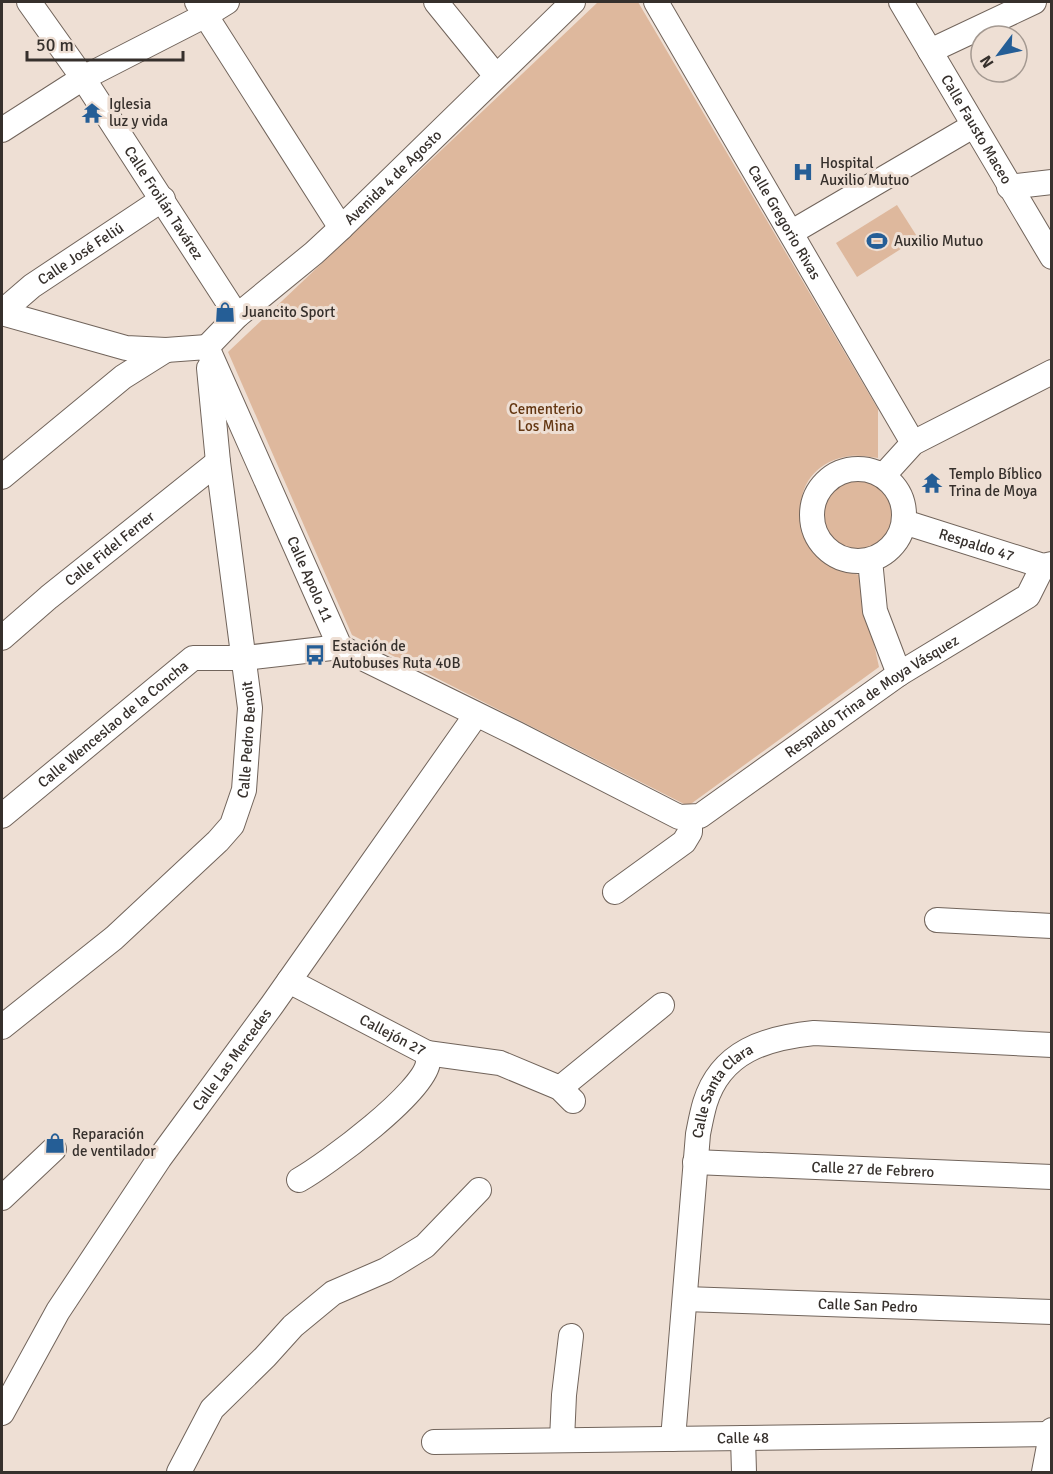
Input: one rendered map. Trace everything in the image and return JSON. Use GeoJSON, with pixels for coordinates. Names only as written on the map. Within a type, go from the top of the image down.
{"type":"FeatureCollection","features":[{"type":"Feature","properties":{"kind":"street","name":"Calle Froilán Tavárez"},"geometry":{"type":"LineString","coordinates":[[29,2],[83,78],[237,316]]}},
{"type":"Feature","properties":{"kind":"street"},"geometry":{"type":"LineString","coordinates":[[2,130],[83,78],[202,8],[227,2]]}},
{"type":"Feature","properties":{"kind":"street"},"geometry":{"type":"LineString","coordinates":[[436,2],[496,76]]}},
{"type":"Feature","properties":{"kind":"street","name":"Avenida 4 de Agosto"},"geometry":{"type":"LineString","coordinates":[[207,347],[237,316],[341,228],[573,2]]}},
{"type":"Feature","properties":{"kind":"street","name":"Calle Gregorio Rivas"},"geometry":{"type":"LineString","coordinates":[[656,2],[913,443]]}},
{"type":"Feature","properties":{"kind":"street","name":"Calle Fausto Maceo"},"geometry":{"type":"LineString","coordinates":[[901,2],[1052,257]]}},
{"type":"Feature","properties":{"kind":"street"},"geometry":{"type":"LineString","coordinates":[[930,51],[1034,2]]}},
{"type":"Feature","properties":{"kind":"street"},"geometry":{"type":"LineString","coordinates":[[202,8],[341,228]]}},
{"type":"Feature","properties":{"kind":"street"},"geometry":{"type":"LineString","coordinates":[[792,232],[973,126]]}},
{"type":"Feature","properties":{"kind":"street"},"geometry":{"type":"LineString","coordinates":[[1009,187],[1052,182]]}},
{"type":"Feature","properties":{"kind":"street","name":"Calle José Feliú"},"geometry":{"type":"LineString","coordinates":[[2,313],[32,286],[163,199]]}},
{"type":"Feature","properties":{"kind":"street"},"geometry":{"type":"LineString","coordinates":[[2,313],[126,348],[166,350],[207,347]]}},
{"type":"Feature","properties":{"kind":"street","name":"Calle Pedro Benoit"},"geometry":{"type":"LineString","coordinates":[[2,1027],[114,938],[218,841],[232,825],[244,790],[250,708],[218,462],[207,347]]}},
{"type":"Feature","properties":{"kind":"street","name":"Calle Apolo 11"},"geometry":{"type":"LineString","coordinates":[[207,347],[340,647]]}},
{"type":"Feature","properties":{"kind":"street"},"geometry":{"type":"LineString","coordinates":[[2,477],[123,377],[166,350]]}},
{"type":"Feature","properties":{"kind":"street"},"geometry":{"type":"LineString","coordinates":[[883,476],[913,443],[1052,372]]}},
{"type":"Feature","properties":{"kind":"street","name":"Calle Fidel Ferrer"},"geometry":{"type":"LineString","coordinates":[[2,638],[49,597],[218,462]]}},
{"type":"Feature","properties":{"kind":"street"},"geometry":{"type":"LineString","coordinates":[[854,468],[869,470],[883,476],[896,488],[903,504],[904,522],[900,535],[882,554],[870,560],[855,561],[840,557],[827,549],[812,523],[812,507],[817,493],[826,480],[839,472],[854,468]]}},
{"type":"Feature","properties":{"kind":"street","name":"Respaldo 47"},"geometry":{"type":"LineString","coordinates":[[904,522],[1047,565]]}},
{"type":"Feature","properties":{"kind":"street"},"geometry":{"type":"LineString","coordinates":[[870,560],[875,611],[899,674]]}},
{"type":"Feature","properties":{"kind":"street","name":"Respaldo Trina de Moya Vásquez"},"geometry":{"type":"LineString","coordinates":[[690,818],[700,816],[899,674],[1028,596],[1047,565]]}},
{"type":"Feature","properties":{"kind":"street"},"geometry":{"type":"LineString","coordinates":[[340,647],[679,817],[690,818],[690,832],[684,842],[615,892]]}},
{"type":"Feature","properties":{"kind":"street","name":"Calle Wenceslao de la Concha"},"geometry":{"type":"LineString","coordinates":[[2,816],[193,658],[245,658],[340,647]]}},
{"type":"Feature","properties":{"kind":"street","name":"Calle Las Mercedes"},"geometry":{"type":"LineString","coordinates":[[2,1413],[58,1311],[159,1159],[289,981],[476,715]]}},
{"type":"Feature","properties":{"kind":"street"},"geometry":{"type":"LineString","coordinates":[[937,920],[1052,926]]}},
{"type":"Feature","properties":{"kind":"street","name":"Callejón 27"},"geometry":{"type":"LineString","coordinates":[[289,981],[427,1053],[429,1059],[419,1079],[388,1113],[333,1159],[299,1180]]}},
{"type":"Feature","properties":{"kind":"street"},"geometry":{"type":"LineString","coordinates":[[427,1053],[500,1063],[567,1094],[662,1005]]}},
{"type":"Feature","properties":{"kind":"street","name":"Calle Santa Clara"},"geometry":{"type":"LineString","coordinates":[[673,1439],[694,1162],[705,1101],[719,1074],[738,1057],[758,1044],[794,1035],[814,1033],[1052,1045]]}},
{"type":"Feature","properties":{"kind":"street"},"geometry":{"type":"LineString","coordinates":[[2,1198],[54,1149]]}},
{"type":"Feature","properties":{"kind":"street","name":"Calle 27 de Febrero"},"geometry":{"type":"LineString","coordinates":[[694,1162],[1052,1177]]}},
{"type":"Feature","properties":{"kind":"street"},"geometry":{"type":"LineString","coordinates":[[179,1473],[212,1409],[293,1326],[333,1293],[386,1270],[425,1246],[479,1190]]}},
{"type":"Feature","properties":{"kind":"street","name":"Calle San Pedro"},"geometry":{"type":"LineString","coordinates":[[685,1299],[1052,1312]]}},
{"type":"Feature","properties":{"kind":"street"},"geometry":{"type":"LineString","coordinates":[[562,1440],[564,1395],[571,1336]]}},
{"type":"Feature","properties":{"kind":"street"},"geometry":{"type":"LineString","coordinates":[[1044,1473],[1051,1433]]}},
{"type":"Feature","properties":{"kind":"street","name":"Calle 48"},"geometry":{"type":"LineString","coordinates":[[434,1442],[1051,1433]]}},
{"type":"Feature","properties":{"kind":"street"},"geometry":{"type":"LineString","coordinates":[[743,1438],[744,1473]]}},
{"type":"Feature","properties":{"kind":"green space","name":"Cementerio Los Mina"},"geometry":{"type":"Polygon","coordinates":[[[598,2],[638,2],[878,409],[878,458],[850,456],[836,459],[825,465],[808,481],[801,504],[805,530],[817,553],[836,567],[859,575],[879,667],[688,806],[352,635],[228,352],[598,2]]]}},
{"type":"Feature","properties":{"kind":"green space","name":"Auxilio Mutuo"},"geometry":{"type":"Polygon","coordinates":[[[897,205],[918,238],[857,277],[836,243],[897,205]]]}},
{"type":"Feature","properties":{"kind":"green space"},"geometry":{"type":"Polygon","coordinates":[[[857,475],[872,478],[885,487],[894,500],[897,515],[894,530],[885,543],[872,552],[857,555],[842,552],[829,543],[820,530],[817,515],[820,500],[829,487],[842,478],[857,475]]]}},
{"type":"Feature","properties":{"kind":"place","name":"Iglesia luz y vida"},"geometry":{"type":"Point","coordinates":[92,113]}},
{"type":"Feature","properties":{"kind":"place","name":"Hospital Auxilio Mutuo"},"geometry":{"type":"Point","coordinates":[803,172]}},
{"type":"Feature","properties":{"kind":"place","name":"Auxilio Mutuo"},"geometry":{"type":"Point","coordinates":[877,241]}},
{"type":"Feature","properties":{"kind":"place","name":"Juancito Sport"},"geometry":{"type":"Point","coordinates":[225,312]}},
{"type":"Feature","properties":{"kind":"place","name":"Templo Bíblico Trina de Moya"},"geometry":{"type":"Point","coordinates":[932,483]}},
{"type":"Feature","properties":{"kind":"place","name":"Estación de Autobuses Ruta 40B"},"geometry":{"type":"Point","coordinates":[315,655]}},
{"type":"Feature","properties":{"kind":"place","name":"Reparación de ventilador"},"geometry":{"type":"Point","coordinates":[55,1143]}}]}
